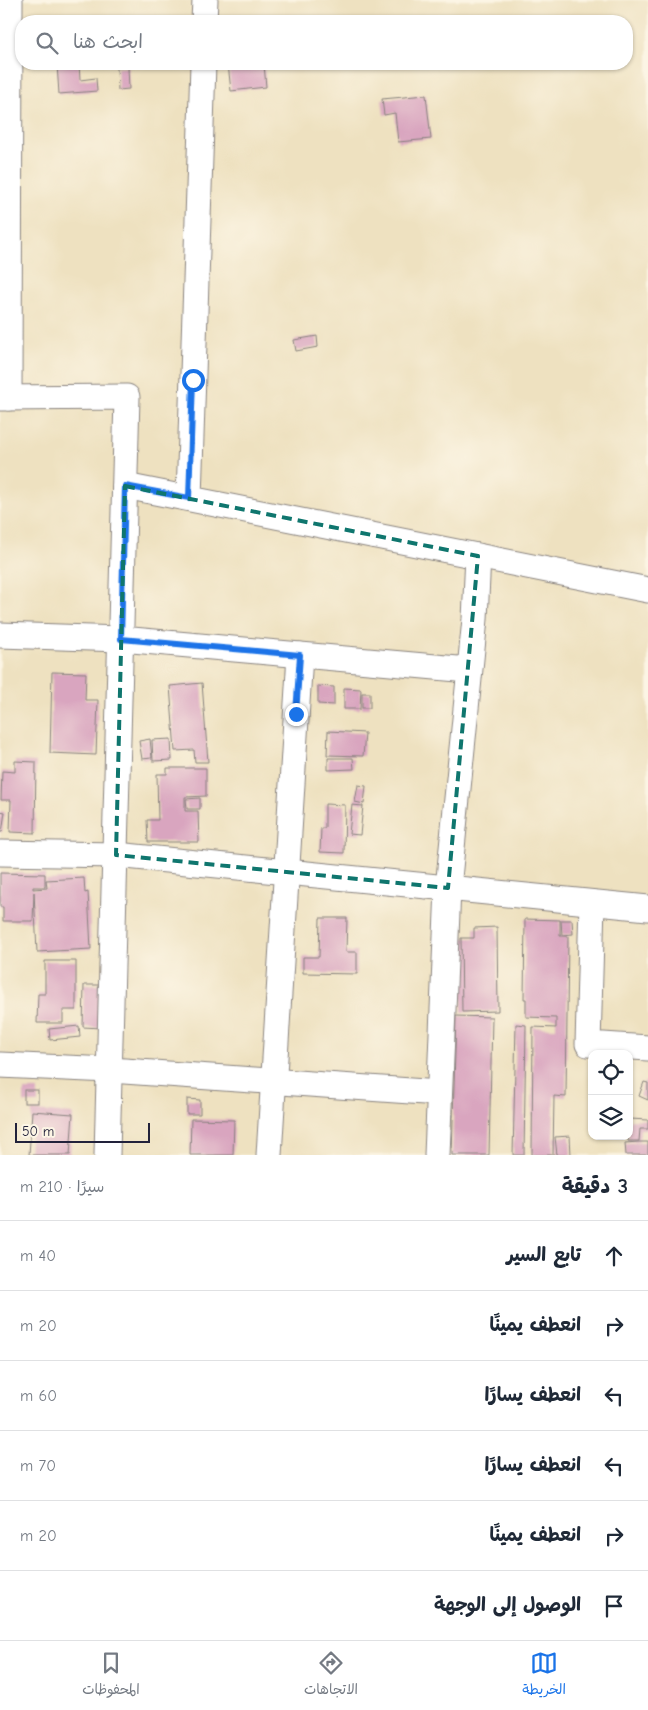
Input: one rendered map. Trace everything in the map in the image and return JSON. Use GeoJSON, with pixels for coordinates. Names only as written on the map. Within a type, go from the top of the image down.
{"type":"FeatureCollection","features":[{"type":"Feature","properties":{"kind":"street"},"geometry":{"type":"LineString","coordinates":[[204,15],[205,0]]}},
{"type":"Feature","properties":{"kind":"street"},"geometry":{"type":"LineString","coordinates":[[7,4],[4,398],[128,397],[107,1155]]}},
{"type":"Feature","properties":{"kind":"street"},"geometry":{"type":"LineString","coordinates":[[189,498],[203,70]]}},
{"type":"Feature","properties":{"kind":"street"},"geometry":{"type":"LineString","coordinates":[[125,486],[648,590]]}},
{"type":"Feature","properties":{"kind":"street"},"geometry":{"type":"LineString","coordinates":[[436,1155],[448,888],[475,619],[478,556]]}},
{"type":"Feature","properties":{"kind":"street"},"geometry":{"type":"LineString","coordinates":[[0,635],[121,639],[470,670]]}},
{"type":"Feature","properties":{"kind":"street"},"geometry":{"type":"LineString","coordinates":[[269,1155],[300,655]]}},
{"type":"Feature","properties":{"kind":"street"},"geometry":{"type":"LineString","coordinates":[[0,853],[116,855],[648,908]]}},
{"type":"Feature","properties":{"kind":"street"},"geometry":{"type":"LineString","coordinates":[[592,903],[588,1044],[648,1048]]}},
{"type":"Feature","properties":{"kind":"street"},"geometry":{"type":"LineString","coordinates":[[0,1065],[110,1070],[439,1093]]}},
{"type":"Feature","properties":{"kind":"highlighted area"},"geometry":{"type":"Polygon","coordinates":[[[125,486],[478,556],[448,888],[116,855],[125,486]]]}},
{"type":"Feature","properties":{"kind":"building"},"geometry":{"type":"Polygon","coordinates":[[[57,70],[79,70],[80,80],[96,78],[97,91],[59,94],[57,70]]]}},
{"type":"Feature","properties":{"kind":"building"},"geometry":{"type":"Polygon","coordinates":[[[117,70],[128,70],[129,89],[118,90],[117,70]]]}},
{"type":"Feature","properties":{"kind":"building"},"geometry":{"type":"Polygon","coordinates":[[[229,70],[265,70],[266,87],[231,91],[229,70]]]}},
{"type":"Feature","properties":{"kind":"building"},"geometry":{"type":"Polygon","coordinates":[[[426,95],[431,139],[398,142],[395,113],[384,115],[382,99],[426,95]]]}},
{"type":"Feature","properties":{"kind":"building"},"geometry":{"type":"Polygon","coordinates":[[[317,336],[318,347],[296,351],[294,340],[317,336]]]}},
{"type":"Feature","properties":{"kind":"building"},"geometry":{"type":"Polygon","coordinates":[[[52,672],[86,673],[85,700],[98,700],[96,755],[50,753],[52,672]]]}},
{"type":"Feature","properties":{"kind":"building"},"geometry":{"type":"Polygon","coordinates":[[[202,683],[208,762],[195,762],[194,750],[175,751],[170,686],[202,683]]]}},
{"type":"Feature","properties":{"kind":"building"},"geometry":{"type":"Polygon","coordinates":[[[318,686],[334,687],[334,705],[318,704],[318,686]]]}},
{"type":"Feature","properties":{"kind":"building"},"geometry":{"type":"Polygon","coordinates":[[[344,688],[361,689],[360,709],[344,709],[344,688]]]}},
{"type":"Feature","properties":{"kind":"building"},"geometry":{"type":"Polygon","coordinates":[[[362,693],[370,693],[370,708],[362,708],[362,693]]]}},
{"type":"Feature","properties":{"kind":"building"},"geometry":{"type":"Polygon","coordinates":[[[328,731],[365,733],[363,756],[327,755],[328,731]]]}},
{"type":"Feature","properties":{"kind":"building"},"geometry":{"type":"Polygon","coordinates":[[[150,739],[152,758],[142,759],[139,741],[150,739]]]}},
{"type":"Feature","properties":{"kind":"building"},"geometry":{"type":"Polygon","coordinates":[[[171,739],[172,760],[153,761],[152,740],[171,739]]]}},
{"type":"Feature","properties":{"kind":"building"},"geometry":{"type":"Polygon","coordinates":[[[328,758],[353,758],[354,769],[328,770],[328,758]]]}},
{"type":"Feature","properties":{"kind":"building"},"geometry":{"type":"Polygon","coordinates":[[[15,761],[36,762],[35,833],[10,832],[11,800],[1,800],[2,771],[15,772],[15,761]]]}},
{"type":"Feature","properties":{"kind":"building"},"geometry":{"type":"Polygon","coordinates":[[[167,768],[206,768],[206,796],[185,797],[185,811],[198,811],[199,842],[148,842],[147,820],[158,820],[157,774],[167,774],[167,768]]]}},
{"type":"Feature","properties":{"kind":"building"},"geometry":{"type":"Polygon","coordinates":[[[358,785],[366,786],[364,804],[355,802],[358,785]]]}},
{"type":"Feature","properties":{"kind":"building"},"geometry":{"type":"Polygon","coordinates":[[[200,798],[200,809],[187,809],[186,799],[200,798]]]}},
{"type":"Feature","properties":{"kind":"building"},"geometry":{"type":"Polygon","coordinates":[[[325,804],[345,805],[344,853],[320,852],[321,828],[325,828],[325,804]]]}},
{"type":"Feature","properties":{"kind":"building"},"geometry":{"type":"Polygon","coordinates":[[[352,805],[363,806],[360,835],[349,834],[352,805]]]}},
{"type":"Feature","properties":{"kind":"building"},"geometry":{"type":"Polygon","coordinates":[[[0,811],[5,812],[2,832],[0,832],[0,811]]]}},
{"type":"Feature","properties":{"kind":"building"},"geometry":{"type":"Polygon","coordinates":[[[0,873],[45,874],[45,887],[33,887],[33,889],[47,888],[46,880],[84,878],[85,893],[88,892],[91,949],[37,952],[34,892],[33,921],[3,921],[3,907],[0,907],[0,873]]]}},
{"type":"Feature","properties":{"kind":"building"},"geometry":{"type":"Polygon","coordinates":[[[320,918],[347,918],[346,952],[357,952],[357,974],[303,973],[303,957],[319,957],[320,918]]]}},
{"type":"Feature","properties":{"kind":"building"},"geometry":{"type":"Polygon","coordinates":[[[525,919],[560,920],[560,936],[568,936],[566,1097],[554,1096],[553,1155],[532,1155],[533,1027],[556,1028],[556,1018],[526,1017],[526,999],[524,999],[525,919]]]}},
{"type":"Feature","properties":{"kind":"building"},"geometry":{"type":"Polygon","coordinates":[[[561,920],[572,920],[573,934],[562,935],[561,920]]]}},
{"type":"Feature","properties":{"kind":"building"},"geometry":{"type":"Polygon","coordinates":[[[497,927],[498,1011],[462,1012],[461,938],[474,938],[474,928],[497,927]]]}},
{"type":"Feature","properties":{"kind":"building"},"geometry":{"type":"Polygon","coordinates":[[[45,961],[76,961],[76,1010],[63,1010],[63,1023],[37,1023],[38,994],[45,994],[45,961]]]}},
{"type":"Feature","properties":{"kind":"building"},"geometry":{"type":"Polygon","coordinates":[[[84,985],[102,985],[101,1028],[83,1027],[84,985]]]}},
{"type":"Feature","properties":{"kind":"building"},"geometry":{"type":"Polygon","coordinates":[[[456,1016],[492,1017],[489,1155],[452,1155],[456,1016]]]}},
{"type":"Feature","properties":{"kind":"building"},"geometry":{"type":"Polygon","coordinates":[[[516,1024],[526,1025],[524,1155],[513,1155],[516,1024]]]}},
{"type":"Feature","properties":{"kind":"building"},"geometry":{"type":"Polygon","coordinates":[[[79,1026],[80,1037],[50,1040],[49,1029],[79,1026]]]}},
{"type":"Feature","properties":{"kind":"building"},"geometry":{"type":"Polygon","coordinates":[[[644,1082],[648,1083],[648,1100],[639,1096],[644,1082]]]}},
{"type":"Feature","properties":{"kind":"building"},"geometry":{"type":"Polygon","coordinates":[[[24,1090],[38,1090],[38,1103],[24,1103],[24,1090]]]}},
{"type":"Feature","properties":{"kind":"building"},"geometry":{"type":"Polygon","coordinates":[[[187,1099],[200,1100],[200,1114],[187,1114],[187,1099]]]}},
{"type":"Feature","properties":{"kind":"building"},"geometry":{"type":"Polygon","coordinates":[[[32,1111],[73,1114],[70,1155],[29,1155],[32,1111]]]}},
{"type":"Feature","properties":{"kind":"building"},"geometry":{"type":"Polygon","coordinates":[[[191,1119],[234,1120],[233,1155],[190,1155],[191,1119]]]}},
{"type":"Feature","properties":{"kind":"building"},"geometry":{"type":"Polygon","coordinates":[[[633,1119],[648,1120],[648,1129],[640,1129],[639,1141],[628,1141],[633,1140],[633,1119]]]}},
{"type":"Feature","properties":{"kind":"building"},"geometry":{"type":"Polygon","coordinates":[[[570,1136],[571,1155],[557,1155],[555,1137],[570,1136]]]}},
{"type":"Feature","properties":{"kind":"building"},"geometry":{"type":"Polygon","coordinates":[[[648,1142],[648,1155],[626,1155],[625,1143],[648,1142]]]}},
{"type":"Feature","properties":{"kind":"route"},"geometry":{"type":"LineString","coordinates":[[193,380],[189,498],[125,486],[121,639],[300,655],[296,714]]}}]}
